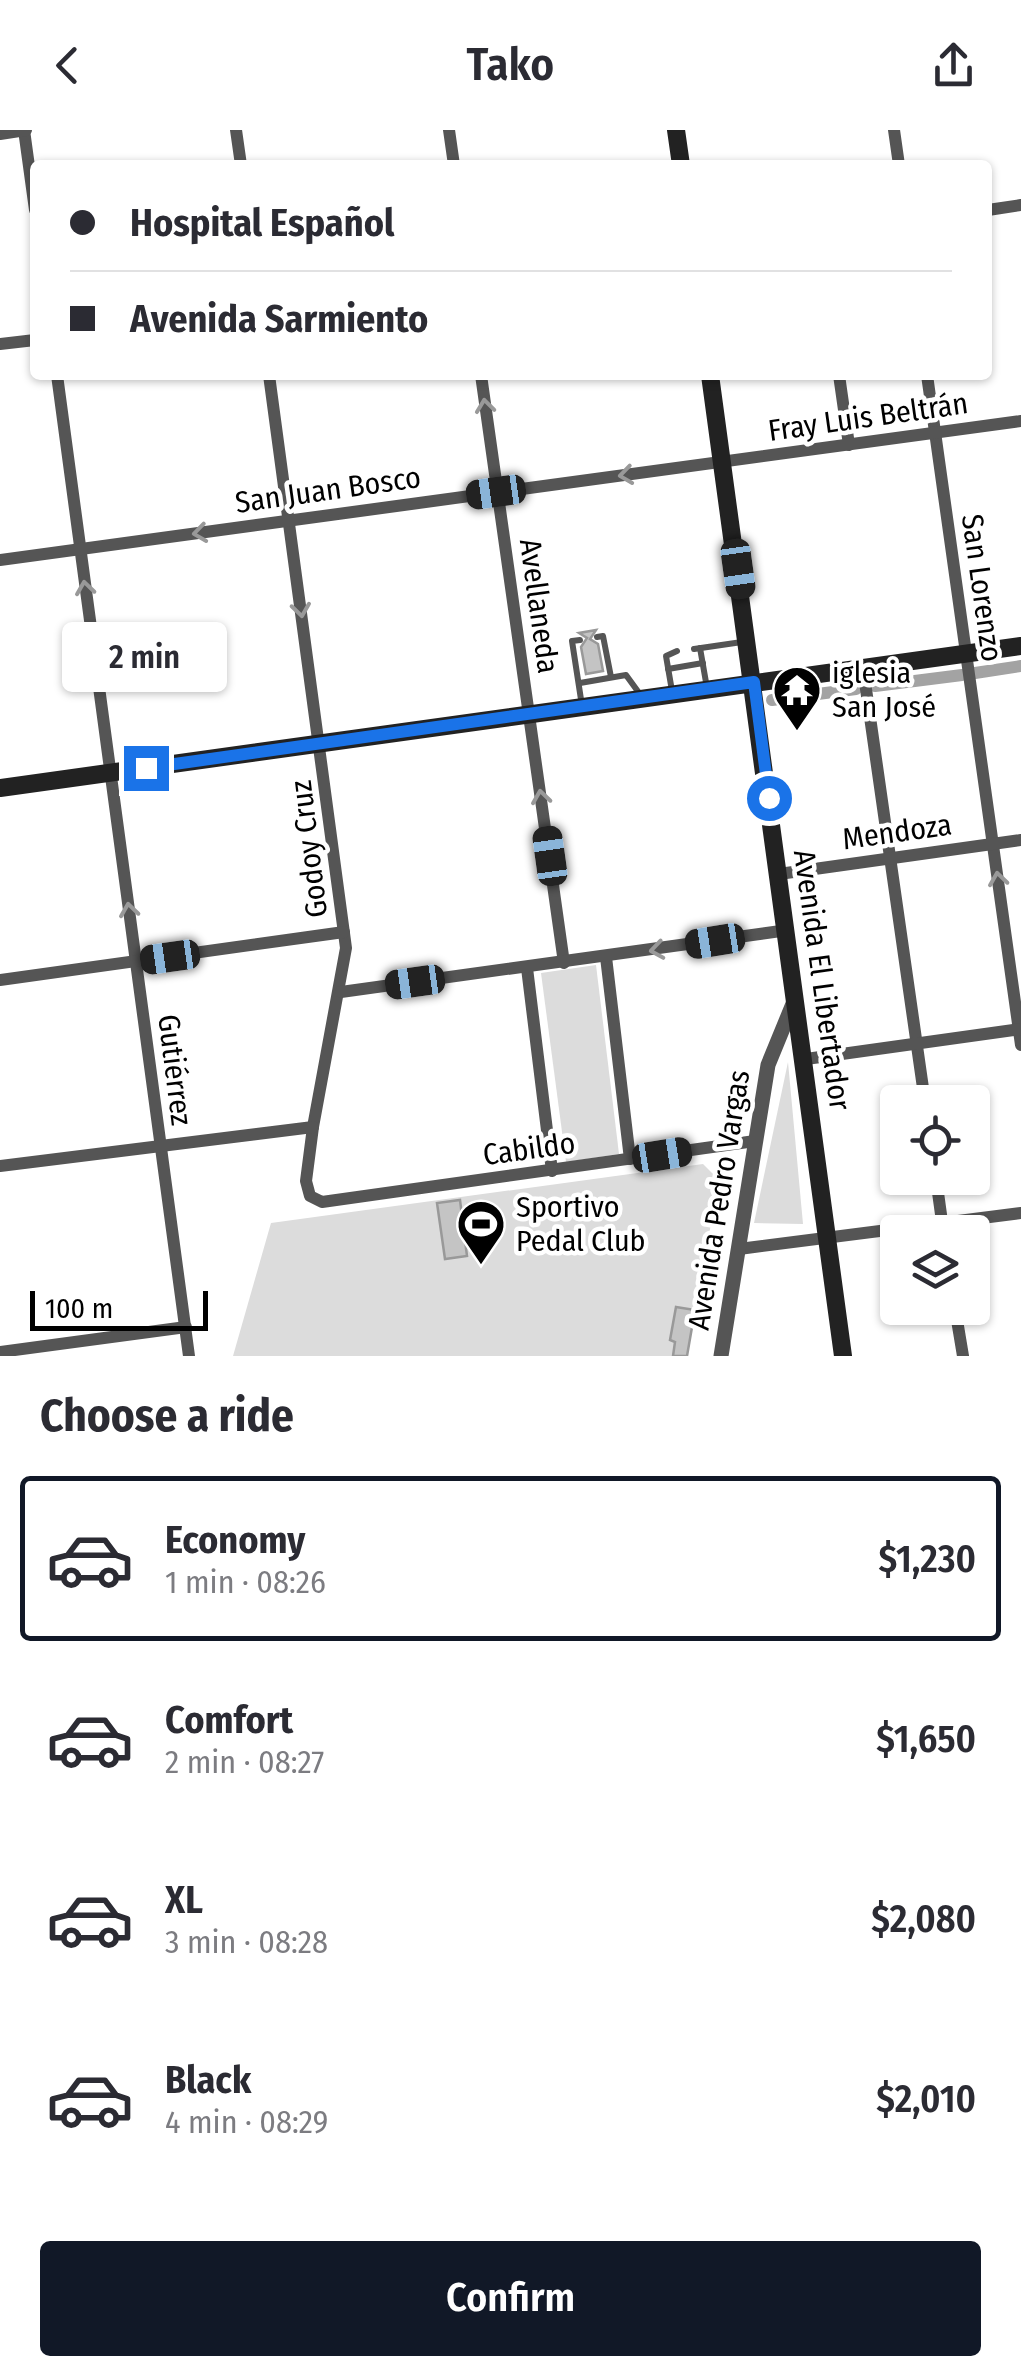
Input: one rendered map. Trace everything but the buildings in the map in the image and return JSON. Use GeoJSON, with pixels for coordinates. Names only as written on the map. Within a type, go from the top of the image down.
{"type":"FeatureCollection","features":[{"type":"Feature","properties":{"kind":"main road"},"geometry":{"type":"LineString","coordinates":[[676,130],[680,160]]}},
{"type":"Feature","properties":{"kind":"main road","name":"Avenida El Libertador"},"geometry":{"type":"LineString","coordinates":[[711,380],[806,1059],[843,1356]]}},
{"type":"Feature","properties":{"kind":"main road"},"geometry":{"type":"LineString","coordinates":[[0,788],[1021,646]]}},
{"type":"Feature","properties":{"kind":"street"},"geometry":{"type":"LineString","coordinates":[[0,134],[25,130],[30,170]]}},
{"type":"Feature","properties":{"kind":"street"},"geometry":{"type":"LineString","coordinates":[[236,130],[240,160]]}},
{"type":"Feature","properties":{"kind":"street"},"geometry":{"type":"LineString","coordinates":[[449,130],[453,160]]}},
{"type":"Feature","properties":{"kind":"street"},"geometry":{"type":"LineString","coordinates":[[894,130],[898,160]]}},
{"type":"Feature","properties":{"kind":"street"},"geometry":{"type":"LineString","coordinates":[[992,209],[1021,205]]}},
{"type":"Feature","properties":{"kind":"street"},"geometry":{"type":"LineString","coordinates":[[0,344],[30,341]]}},
{"type":"Feature","properties":{"kind":"street","name":"Gutiérrez"},"geometry":{"type":"LineString","coordinates":[[58,380],[190,1356]]}},
{"type":"Feature","properties":{"kind":"street","name":"Godoy Cruz"},"geometry":{"type":"LineString","coordinates":[[270,380],[344,932],[341,992],[306,1181],[310,1196]]}},
{"type":"Feature","properties":{"kind":"street","name":"Avellaneda"},"geometry":{"type":"LineString","coordinates":[[482,380],[564,963]]}},
{"type":"Feature","properties":{"kind":"street"},"geometry":{"type":"LineString","coordinates":[[840,380],[848,444]]}},
{"type":"Feature","properties":{"kind":"street","name":"San Lorenzo"},"geometry":{"type":"LineString","coordinates":[[928,380],[1021,1045]]}},
{"type":"Feature","properties":{"kind":"street","name":"Fray Luis Beltrán"},"geometry":{"type":"LineString","coordinates":[[722,461],[1021,421]]}},
{"type":"Feature","properties":{"kind":"street","name":"San Juan Bosco"},"geometry":{"type":"LineString","coordinates":[[0,560],[722,461]]}},
{"type":"Feature","properties":{"kind":"street"},"geometry":{"type":"LineString","coordinates":[[863,668],[922,1085]]}},
{"type":"Feature","properties":{"kind":"street","name":"Mendoza"},"geometry":{"type":"LineString","coordinates":[[780,874],[1021,840]]}},
{"type":"Feature","properties":{"kind":"street"},"geometry":{"type":"LineString","coordinates":[[341,992],[788,930]]}},
{"type":"Feature","properties":{"kind":"street"},"geometry":{"type":"LineString","coordinates":[[0,980],[344,932]]}},
{"type":"Feature","properties":{"kind":"street"},"geometry":{"type":"LineString","coordinates":[[606,957],[630,1160]]}},
{"type":"Feature","properties":{"kind":"street"},"geometry":{"type":"LineString","coordinates":[[527,968],[552,1171]]}},
{"type":"Feature","properties":{"kind":"street","name":"Avenida Pedro Vargas"},"geometry":{"type":"LineString","coordinates":[[721,1356],[768,1065],[796,998]]}},
{"type":"Feature","properties":{"kind":"street"},"geometry":{"type":"LineString","coordinates":[[806,1059],[1020,1029]]}},
{"type":"Feature","properties":{"kind":"street"},"geometry":{"type":"LineString","coordinates":[[0,1166],[313,1127]]}},
{"type":"Feature","properties":{"kind":"street","name":"Cabildo"},"geometry":{"type":"LineString","coordinates":[[310,1196],[322,1202],[755,1141]]}},
{"type":"Feature","properties":{"kind":"street"},"geometry":{"type":"LineString","coordinates":[[990,1219],[1021,1213]]}},
{"type":"Feature","properties":{"kind":"street"},"geometry":{"type":"LineString","coordinates":[[740,1249],[880,1235]]}},
{"type":"Feature","properties":{"kind":"street"},"geometry":{"type":"LineString","coordinates":[[958,1325],[963,1356]]}},
{"type":"Feature","properties":{"kind":"street"},"geometry":{"type":"LineString","coordinates":[[0,1352],[186,1327]]}},
{"type":"Feature","properties":{"kind":"street"},"geometry":{"type":"LineString","coordinates":[[83,1341],[85,1356]]}},
{"type":"Feature","properties":{"kind":"lane"},"geometry":{"type":"LineString","coordinates":[[597,637],[603,636],[611,677]]}},
{"type":"Feature","properties":{"kind":"lane"},"geometry":{"type":"LineString","coordinates":[[580,640],[572,641],[580,665],[582,707]]}},
{"type":"Feature","properties":{"kind":"lane"},"geometry":{"type":"LineString","coordinates":[[708,689],[698,648],[748,640]]}},
{"type":"Feature","properties":{"kind":"lane"},"geometry":{"type":"LineString","coordinates":[[672,694],[667,654],[677,651]]}},
{"type":"Feature","properties":{"kind":"lane"},"geometry":{"type":"LineString","coordinates":[[668,670],[703,664]]}},
{"type":"Feature","properties":{"kind":"lane"},"geometry":{"type":"LineString","coordinates":[[580,683],[629,676],[642,698]]}},
{"type":"Feature","properties":{"kind":"shaded area"},"geometry":{"type":"Polygon","coordinates":[[[596,965],[619,1154],[566,1162],[541,973],[596,965]]]}},
{"type":"Feature","properties":{"kind":"shaded area"},"geometry":{"type":"Polygon","coordinates":[[[788,1062],[803,1224],[754,1223],[788,1062]]]}},
{"type":"Feature","properties":{"kind":"shaded area","name":"Sportivo Pedal Club"},"geometry":{"type":"Polygon","coordinates":[[[703,1164],[719,1180],[687,1356],[233,1356],[271,1223],[703,1164]]]}},
{"type":"Feature","properties":{"kind":"waterway"},"geometry":{"type":"LineString","coordinates":[[975,673],[1021,666]]}},
{"type":"Feature","properties":{"kind":"waterway"},"geometry":{"type":"LineString","coordinates":[[875,686],[962,675]]}},
{"type":"Feature","properties":{"kind":"waterway"},"geometry":{"type":"LineString","coordinates":[[772,700],[856,689]]}},
{"type":"Feature","properties":{"kind":"place","name":"iglesia San José"},"geometry":{"type":"Point","coordinates":[797,732]}},
{"type":"Feature","properties":{"kind":"place","name":"Sportivo Pedal Club"},"geometry":{"type":"Point","coordinates":[481,1266]}},
{"type":"Feature","properties":{"kind":"route"},"geometry":{"type":"LineString","coordinates":[[146,768],[754,682],[769,798]]}}]}
